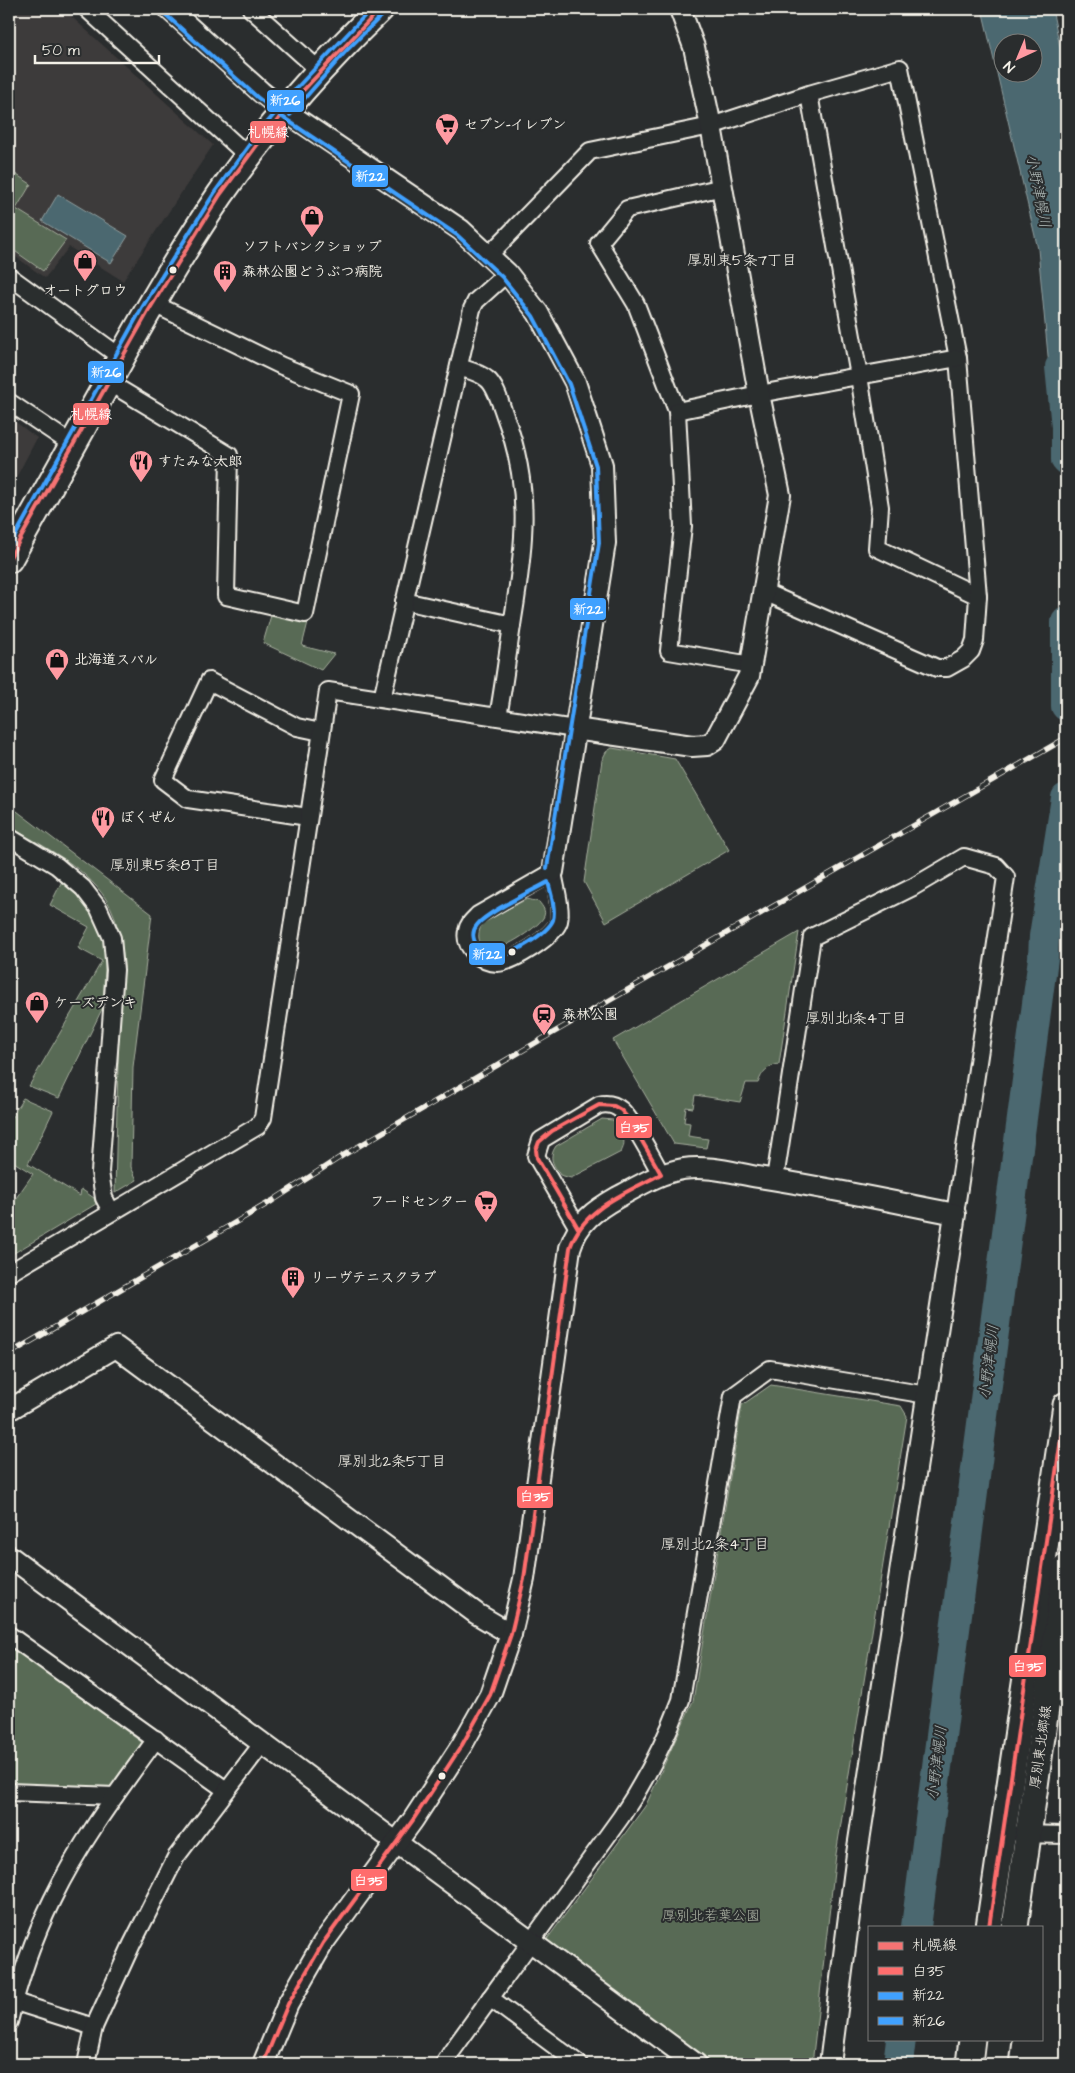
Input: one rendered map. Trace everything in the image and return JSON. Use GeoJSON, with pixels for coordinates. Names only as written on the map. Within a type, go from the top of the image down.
{"type":"FeatureCollection","features":[{"type":"Feature","properties":{"kind":"highway"},"geometry":{"type":"LineString","coordinates":[[9,559],[183,250],[248,156],[285,110],[319,70],[380,9]]}},
{"type":"Feature","properties":{"kind":"main road","name":"厚別東北郷線"},"geometry":{"type":"LineString","coordinates":[[989,1926],[1066,1405]]}},
{"type":"Feature","properties":{"kind":"main road","name":"厚別東北郷線"},"geometry":{"type":"LineString","coordinates":[[1015,1926],[1066,1567]]}},
{"type":"Feature","properties":{"kind":"main road"},"geometry":{"type":"LineString","coordinates":[[969,2064],[972,2040]]}},
{"type":"Feature","properties":{"kind":"main road"},"geometry":{"type":"LineString","coordinates":[[996,2064],[999,2040]]}},
{"type":"Feature","properties":{"kind":"street"},"geometry":{"type":"LineString","coordinates":[[87,9],[248,156]]}},
{"type":"Feature","properties":{"kind":"street"},"geometry":{"type":"LineString","coordinates":[[169,9],[262,92],[285,110],[462,230],[507,273],[538,312],[575,382],[602,465],[604,543],[554,872],[559,921],[554,931],[546,939],[505,962],[487,962],[479,958],[468,943],[466,932],[470,923],[478,915],[554,872]]}},
{"type":"Feature","properties":{"kind":"street"},"geometry":{"type":"LineString","coordinates":[[251,9],[319,70]]}},
{"type":"Feature","properties":{"kind":"street"},"geometry":{"type":"LineString","coordinates":[[9,1273],[111,1211],[258,1126],[263,1118],[328,691],[692,746],[706,745],[715,740],[736,701],[751,665],[762,591],[780,495],[758,394],[711,126],[694,48],[680,9]]}},
{"type":"Feature","properties":{"kind":"street"},"geometry":{"type":"LineString","coordinates":[[488,256],[590,152],[711,126],[809,94],[900,68],[958,358],[978,596],[975,640],[971,651],[963,659],[947,668],[937,668],[762,591]]}},
{"type":"Feature","properties":{"kind":"street"},"geometry":{"type":"LineString","coordinates":[[809,94],[859,376],[880,508],[877,548],[978,596]]}},
{"type":"Feature","properties":{"kind":"street"},"geometry":{"type":"LineString","coordinates":[[723,187],[628,209],[599,243],[636,304],[677,411],[683,526],[669,651],[751,665]]}},
{"type":"Feature","properties":{"kind":"street"},"geometry":{"type":"LineString","coordinates":[[382,699],[474,305],[507,273]]}},
{"type":"Feature","properties":{"kind":"street"},"geometry":{"type":"LineString","coordinates":[[9,276],[122,358]]}},
{"type":"Feature","properties":{"kind":"street"},"geometry":{"type":"LineString","coordinates":[[108,382],[229,455],[226,596],[305,614],[351,394],[282,366],[152,303]]}},
{"type":"Feature","properties":{"kind":"street"},"geometry":{"type":"LineString","coordinates":[[677,411],[758,394],[958,358]]}},
{"type":"Feature","properties":{"kind":"street"},"geometry":{"type":"LineString","coordinates":[[458,367],[482,376],[491,383],[510,430],[520,465],[525,529],[522,566],[498,717]]}},
{"type":"Feature","properties":{"kind":"street"},"geometry":{"type":"LineString","coordinates":[[9,402],[72,445]]}},
{"type":"Feature","properties":{"kind":"street"},"geometry":{"type":"LineString","coordinates":[[404,601],[512,625]]}},
{"type":"Feature","properties":{"kind":"street"},"geometry":{"type":"LineString","coordinates":[[308,817],[188,799],[163,780],[209,681],[297,727],[321,732]]}},
{"type":"Feature","properties":{"kind":"street"},"geometry":{"type":"LineString","coordinates":[[9,837],[57,866],[83,888],[99,909],[112,938],[115,970],[100,1172],[104,1198],[111,1211]]}},
{"type":"Feature","properties":{"kind":"street"},"geometry":{"type":"LineString","coordinates":[[775,1179],[812,938],[913,887],[964,857],[996,866],[1006,877],[857,1854],[830,2064]]}},
{"type":"Feature","properties":{"kind":"street"},"geometry":{"type":"LineString","coordinates":[[578,1228],[536,1156],[538,1145],[546,1136],[599,1105],[614,1106],[626,1115],[661,1174]]}},
{"type":"Feature","properties":{"kind":"street"},"geometry":{"type":"LineString","coordinates":[[263,2064],[288,2004],[322,1943],[396,1844],[462,1745],[485,1703],[510,1634],[524,1579],[570,1248],[578,1228],[586,1218],[596,1210],[661,1174],[697,1168],[775,1179],[955,1214]]}},
{"type":"Feature","properties":{"kind":"street"},"geometry":{"type":"LineString","coordinates":[[9,1410],[116,1347],[469,1608],[510,1634]]}},
{"type":"Feature","properties":{"kind":"street"},"geometry":{"type":"LineString","coordinates":[[444,2064],[641,1787],[664,1744],[681,1700],[733,1396],[770,1369],[927,1395]]}},
{"type":"Feature","properties":{"kind":"street"},"geometry":{"type":"LineString","coordinates":[[9,1556],[696,2064]]}},
{"type":"Feature","properties":{"kind":"street"},"geometry":{"type":"LineString","coordinates":[[9,1635],[226,1790]]}},
{"type":"Feature","properties":{"kind":"street"},"geometry":{"type":"LineString","coordinates":[[9,2022],[11,2001],[31,1948],[53,1899],[95,1825],[156,1739]]}},
{"type":"Feature","properties":{"kind":"street"},"geometry":{"type":"LineString","coordinates":[[86,2064],[94,2027],[132,1944],[176,1857],[262,1744]]}},
{"type":"Feature","properties":{"kind":"street"},"geometry":{"type":"LineString","coordinates":[[9,1792],[115,1796]]}},
{"type":"Feature","properties":{"kind":"street"},"geometry":{"type":"LineString","coordinates":[[1002,1834],[1066,1834]]}},
{"type":"Feature","properties":{"kind":"street"},"geometry":{"type":"LineString","coordinates":[[490,1998],[579,2064]]}},
{"type":"Feature","properties":{"kind":"street"},"geometry":{"type":"LineString","coordinates":[[11,2001],[94,2027]]}},
{"type":"Feature","properties":{"kind":"shaded area"},"geometry":{"type":"Polygon","coordinates":[[[9,9],[63,9],[213,145],[123,281],[69,247],[45,278],[12,254],[9,257],[9,9]]]}},
{"type":"Feature","properties":{"kind":"shaded area"},"geometry":{"type":"Polygon","coordinates":[[[9,417],[37,438],[9,491],[9,417]]]}},
{"type":"Feature","properties":{"kind":"green space"},"geometry":{"type":"Polygon","coordinates":[[[9,170],[31,184],[16,209],[66,240],[43,271],[9,247],[9,170]]]}},
{"type":"Feature","properties":{"kind":"green space"},"geometry":{"type":"Polygon","coordinates":[[[272,612],[308,622],[302,646],[334,654],[321,670],[263,643],[272,612]]]}},
{"type":"Feature","properties":{"kind":"green space"},"geometry":{"type":"Polygon","coordinates":[[[612,748],[675,759],[729,850],[606,922],[584,882],[602,760],[606,752],[612,748]]]}},
{"type":"Feature","properties":{"kind":"green space"},"geometry":{"type":"Polygon","coordinates":[[[9,805],[152,914],[133,1067],[131,1167],[137,1180],[115,1193],[121,941],[117,924],[111,908],[92,881],[66,860],[9,826],[9,805]]]}},
{"type":"Feature","properties":{"kind":"green space"},"geometry":{"type":"Polygon","coordinates":[[[63,879],[88,904],[106,943],[103,1007],[59,1098],[29,1086],[102,961],[78,948],[89,927],[50,905],[63,879]]]}},
{"type":"Feature","properties":{"kind":"green space"},"geometry":{"type":"Polygon","coordinates":[[[527,899],[539,902],[545,912],[536,926],[505,946],[493,949],[483,946],[479,935],[484,921],[527,899]]]}},
{"type":"Feature","properties":{"kind":"green space"},"geometry":{"type":"Polygon","coordinates":[[[799,932],[779,1064],[771,1066],[766,1070],[758,1083],[746,1083],[740,1102],[695,1095],[693,1108],[686,1107],[684,1122],[690,1123],[688,1136],[708,1139],[706,1148],[674,1144],[613,1040],[799,932]]]}},
{"type":"Feature","properties":{"kind":"green space"},"geometry":{"type":"Polygon","coordinates":[[[23,1098],[53,1111],[28,1164],[80,1196],[81,1189],[94,1198],[96,1204],[9,1256],[9,1208],[33,1174],[9,1159],[9,1122],[23,1098]]]}},
{"type":"Feature","properties":{"kind":"green space"},"geometry":{"type":"Polygon","coordinates":[[[602,1119],[613,1120],[621,1132],[624,1143],[621,1152],[571,1178],[560,1175],[552,1158],[556,1146],[602,1119]]]}},
{"type":"Feature","properties":{"kind":"green space","name":"厚別北若葉公園"},"geometry":{"type":"Polygon","coordinates":[[[771,1385],[901,1406],[907,1416],[836,1854],[812,2064],[713,2064],[545,1942],[646,1805],[693,1701],[742,1405],[771,1385]]]}},
{"type":"Feature","properties":{"kind":"green space"},"geometry":{"type":"Polygon","coordinates":[[[12,1647],[144,1744],[109,1792],[9,1788],[9,1651],[12,1647]]]}},
{"type":"Feature","properties":{"kind":"water"},"geometry":{"type":"Polygon","coordinates":[[[982,9],[1052,9],[1066,75],[1066,407],[1053,409],[1038,249],[999,82],[1042,82],[1042,32],[992,32],[992,52],[982,9]]]}},
{"type":"Feature","properties":{"kind":"water"},"geometry":{"type":"Polygon","coordinates":[[[58,194],[128,236],[111,263],[42,221],[58,194]]]}},
{"type":"Feature","properties":{"kind":"waterway","name":"小野津幌川"},"geometry":{"type":"LineString","coordinates":[[1060,367],[1066,427],[1066,460]]}},
{"type":"Feature","properties":{"kind":"waterway","name":"小野津幌川"},"geometry":{"type":"LineString","coordinates":[[1066,622],[1066,706]]}},
{"type":"Feature","properties":{"kind":"waterway","name":"小野津幌川"},"geometry":{"type":"LineString","coordinates":[[916,1926],[1043,958],[1044,936],[1066,798]]}},
{"type":"Feature","properties":{"kind":"waterway","name":"小野津幌川"},"geometry":{"type":"LineString","coordinates":[[898,2064],[901,2040]]}},
{"type":"Feature","properties":{"kind":"railway"},"geometry":{"type":"LineString","coordinates":[[9,1354],[272,1201],[342,1156],[537,1042],[1066,738]]}},
{"type":"Feature","properties":{"kind":"transit line","name":"新26"},"geometry":{"type":"LineString","coordinates":[[9,547],[143,306],[215,192],[252,141],[291,94],[371,9]]}},
{"type":"Feature","properties":{"kind":"transit line","name":"札幌線"},"geometry":{"type":"LineString","coordinates":[[9,559],[149,310],[220,195],[257,145],[296,98],[380,9]]}},
{"type":"Feature","properties":{"kind":"transit line","name":"新22"},"geometry":{"type":"LineString","coordinates":[[290,115],[347,50],[384,13]]}},
{"type":"Feature","properties":{"kind":"transit line","name":"新22"},"geometry":{"type":"LineString","coordinates":[[165,14],[257,97],[281,116],[457,235],[502,277],[533,316],[569,384],[596,466],[599,543],[547,868]]}},
{"type":"Feature","properties":{"kind":"transit line","name":"新22"},"geometry":{"type":"LineString","coordinates":[[548,882],[553,901],[554,916],[550,925],[544,931],[528,943],[503,956],[491,956],[477,946],[473,935],[474,930],[482,920],[548,882]]}},
{"type":"Feature","properties":{"kind":"transit line","name":"白35"},"geometry":{"type":"LineString","coordinates":[[263,2064],[288,2004],[323,1943],[413,1820],[462,1745],[490,1695],[511,1634],[524,1579],[570,1248],[576,1234],[595,1212],[620,1195],[661,1174],[631,1122],[621,1110],[614,1106],[599,1105],[552,1131],[539,1142],[536,1150],[537,1158],[578,1228]]}},
{"type":"Feature","properties":{"kind":"transit line","name":"白35"},"geometry":{"type":"LineString","coordinates":[[989,1926],[1066,1405]]}},
{"type":"Feature","properties":{"kind":"place","name":"セブン-イレブン"},"geometry":{"type":"Point","coordinates":[447,146]}},
{"type":"Feature","properties":{"kind":"place","name":"ソフトバンクショップ"},"geometry":{"type":"Point","coordinates":[312,238]}},
{"type":"Feature","properties":{"kind":"place","name":"オートグロウ"},"geometry":{"type":"Point","coordinates":[85,282]}},
{"type":"Feature","properties":{"kind":"place","name":"森林公園どうぶつ病院"},"geometry":{"type":"Point","coordinates":[225,293]}},
{"type":"Feature","properties":{"kind":"place","name":"すたみな太郎"},"geometry":{"type":"Point","coordinates":[141,483]}},
{"type":"Feature","properties":{"kind":"place","name":"北海道スバル"},"geometry":{"type":"Point","coordinates":[57,681]}},
{"type":"Feature","properties":{"kind":"place","name":"ぼくぜん"},"geometry":{"type":"Point","coordinates":[103,839]}},
{"type":"Feature","properties":{"kind":"place","name":"ケーズデンキ"},"geometry":{"type":"Point","coordinates":[37,1024]}},
{"type":"Feature","properties":{"kind":"place","name":"森林公園"},"geometry":{"type":"Point","coordinates":[544,1036]}},
{"type":"Feature","properties":{"kind":"place","name":"フードセンター"},"geometry":{"type":"Point","coordinates":[486,1223]}},
{"type":"Feature","properties":{"kind":"place","name":"リーヴテニスクラブ"},"geometry":{"type":"Point","coordinates":[293,1299]}},
{"type":"Feature","properties":{"kind":"district","name":"厚別東5条7丁目"},"geometry":{"type":"Point","coordinates":[742,260]}},
{"type":"Feature","properties":{"kind":"district","name":"厚別東5条8丁目"},"geometry":{"type":"Point","coordinates":[165,865]}},
{"type":"Feature","properties":{"kind":"district","name":"厚別北1条4丁目"},"geometry":{"type":"Point","coordinates":[856,1018]}},
{"type":"Feature","properties":{"kind":"district","name":"厚別北2条5丁目"},"geometry":{"type":"Point","coordinates":[392,1461]}},
{"type":"Feature","properties":{"kind":"district","name":"厚別北2条4丁目"},"geometry":{"type":"Point","coordinates":[715,1544]}}]}
